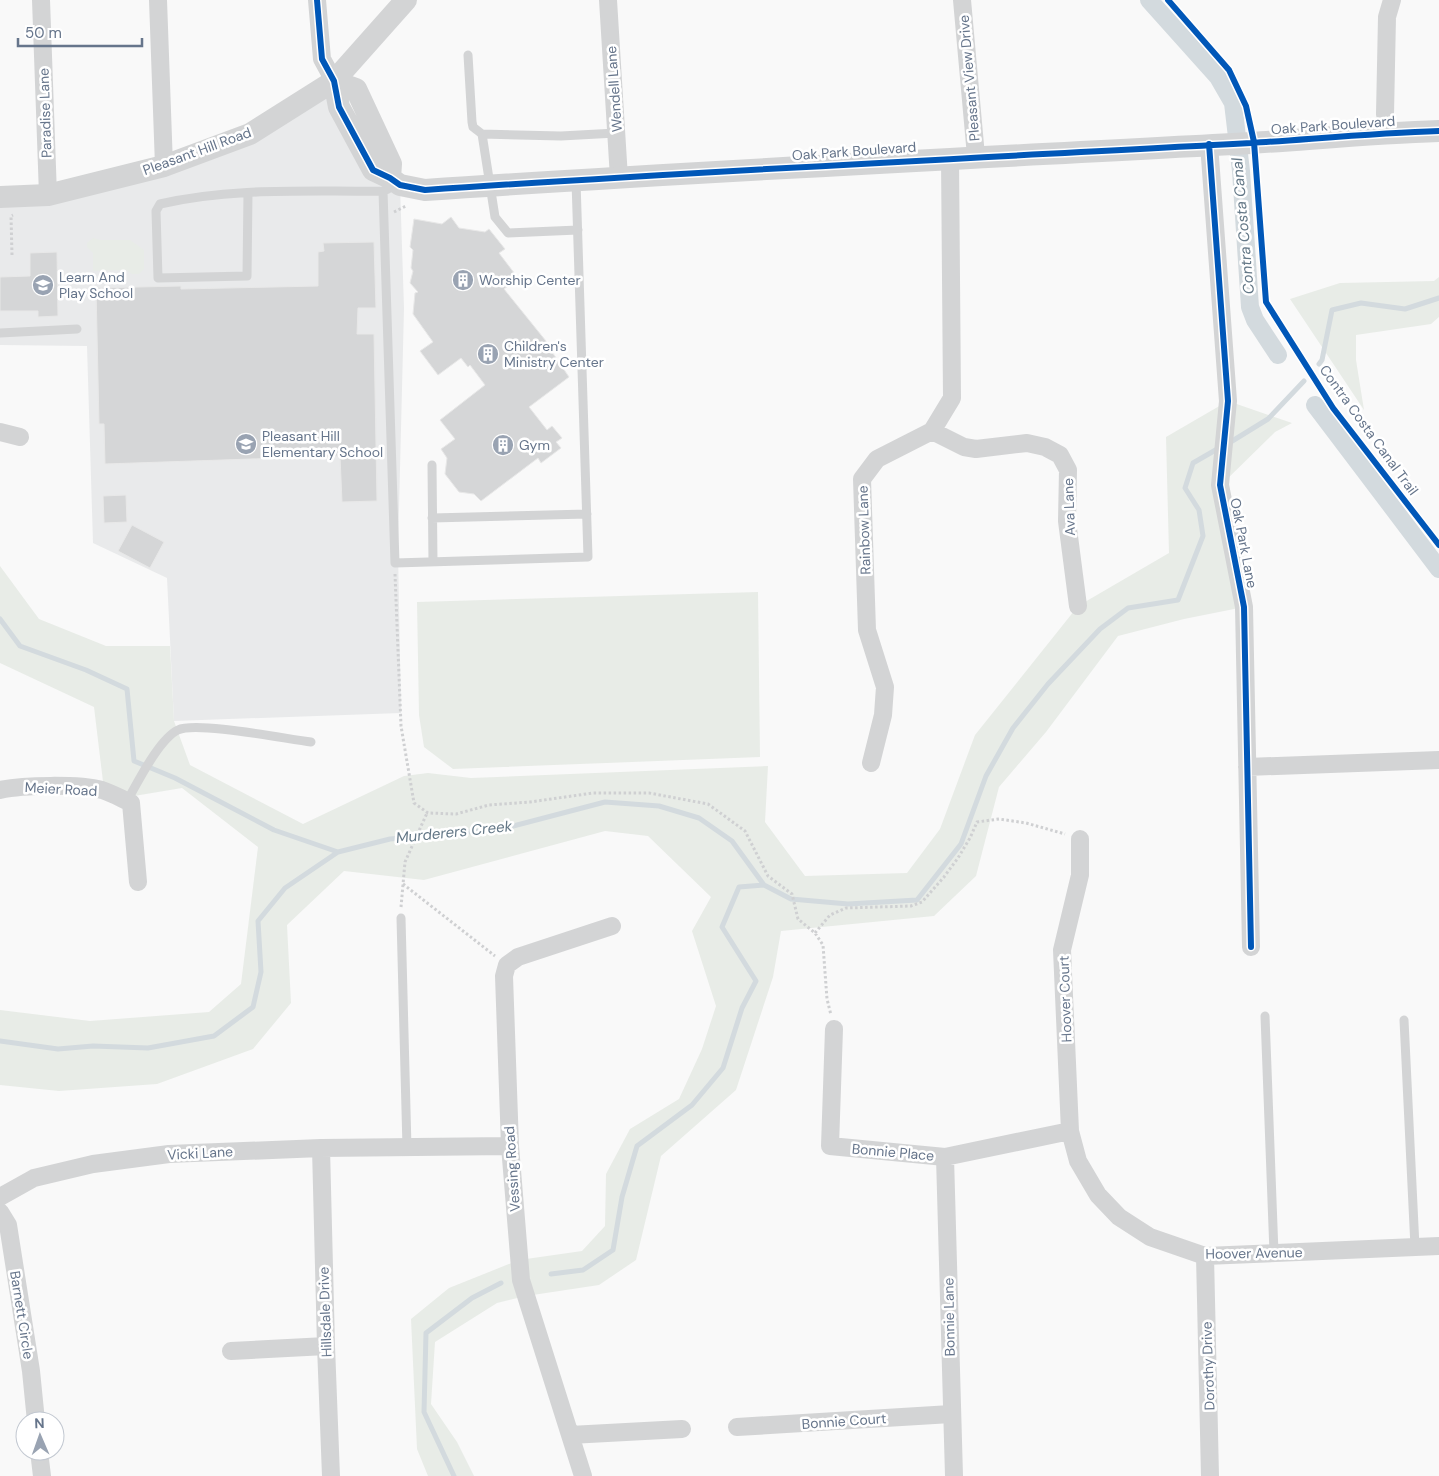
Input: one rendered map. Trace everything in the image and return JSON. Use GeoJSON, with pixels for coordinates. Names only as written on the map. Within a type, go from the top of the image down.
{"type":"FeatureCollection","features":[{"type":"Feature","properties":{"kind":"street","name":"Paradise Lane"},"geometry":{"type":"LineString","coordinates":[[41,0],[48,195]]}},
{"type":"Feature","properties":{"kind":"street"},"geometry":{"type":"LineString","coordinates":[[158,0],[164,166]]}},
{"type":"Feature","properties":{"kind":"street"},"geometry":{"type":"LineString","coordinates":[[317,0],[322,59],[334,81],[356,89],[391,164],[396,189]]}},
{"type":"Feature","properties":{"kind":"street","name":"Pleasant Hill Road"},"geometry":{"type":"LineString","coordinates":[[0,197],[48,195],[164,166],[250,134],[334,81],[406,0]]}},
{"type":"Feature","properties":{"kind":"street","name":"Wendell Lane"},"geometry":{"type":"LineString","coordinates":[[608,0],[619,178]]}},
{"type":"Feature","properties":{"kind":"street","name":"Pleasant View Drive"},"geometry":{"type":"LineString","coordinates":[[962,0],[976,156]]}},
{"type":"Feature","properties":{"kind":"street"},"geometry":{"type":"LineString","coordinates":[[1389,133],[1385,114],[1387,18],[1392,0]]}},
{"type":"Feature","properties":{"kind":"street","name":"Oak Park Boulevard"},"geometry":{"type":"LineString","coordinates":[[396,189],[425,190],[976,156],[1251,143],[1439,131]]}},
{"type":"Feature","properties":{"kind":"street","name":"Oak Park Lane"},"geometry":{"type":"LineString","coordinates":[[1218,144],[1228,401],[1227,429],[1220,486],[1244,607],[1251,947]]}},
{"type":"Feature","properties":{"kind":"street"},"geometry":{"type":"LineString","coordinates":[[932,431],[952,398],[950,158]]}},
{"type":"Feature","properties":{"kind":"street","name":"Ava Lane"},"geometry":{"type":"LineString","coordinates":[[932,431],[964,447],[976,448],[1026,443],[1046,447],[1060,456],[1068,470],[1067,521],[1078,606]]}},
{"type":"Feature","properties":{"kind":"street","name":"Rainbow Lane"},"geometry":{"type":"LineString","coordinates":[[871,763],[883,714],[885,687],[867,630],[862,479],[877,458],[932,431]]}},
{"type":"Feature","properties":{"kind":"street"},"geometry":{"type":"LineString","coordinates":[[0,432],[20,437]]}},
{"type":"Feature","properties":{"kind":"street"},"geometry":{"type":"LineString","coordinates":[[1246,767],[1439,760]]}},
{"type":"Feature","properties":{"kind":"street","name":"Meier Road"},"geometry":{"type":"LineString","coordinates":[[0,790],[15,786],[88,788],[104,790],[127,801]]}},
{"type":"Feature","properties":{"kind":"street"},"geometry":{"type":"LineString","coordinates":[[127,801],[131,803],[138,882]]}},
{"type":"Feature","properties":{"kind":"street","name":"Hoover Court"},"geometry":{"type":"LineString","coordinates":[[1070,1131],[1062,950],[1080,875],[1080,839]]}},
{"type":"Feature","properties":{"kind":"street"},"geometry":{"type":"LineString","coordinates":[[508,965],[518,957],[612,926]]}},
{"type":"Feature","properties":{"kind":"street","name":"Vessing Road"},"geometry":{"type":"LineString","coordinates":[[508,965],[504,976],[510,1146],[521,1280],[583,1476]]}},
{"type":"Feature","properties":{"kind":"street","name":"Bonnie Place"},"geometry":{"type":"LineString","coordinates":[[834,1029],[830,1146],[945,1157],[1070,1131]]}},
{"type":"Feature","properties":{"kind":"street","name":"Hoover Avenue"},"geometry":{"type":"LineString","coordinates":[[1070,1131],[1078,1161],[1098,1195],[1119,1217],[1150,1237],[1205,1256],[1439,1246]]}},
{"type":"Feature","properties":{"kind":"street","name":"Vicki Lane"},"geometry":{"type":"LineString","coordinates":[[0,1197],[34,1178],[93,1164],[169,1154],[320,1148],[510,1146]]}},
{"type":"Feature","properties":{"kind":"street","name":"Hillsdale Drive"},"geometry":{"type":"LineString","coordinates":[[320,1148],[331,1476]]}},
{"type":"Feature","properties":{"kind":"street","name":"Bonnie Lane"},"geometry":{"type":"LineString","coordinates":[[945,1157],[954,1476]]}},
{"type":"Feature","properties":{"kind":"street","name":"Barnett Circle"},"geometry":{"type":"LineString","coordinates":[[0,1212],[8,1225],[31,1371],[35,1411]]}},
{"type":"Feature","properties":{"kind":"street","name":"Dorothy Drive"},"geometry":{"type":"LineString","coordinates":[[1205,1256],[1210,1476]]}},
{"type":"Feature","properties":{"kind":"street"},"geometry":{"type":"LineString","coordinates":[[231,1351],[326,1346]]}},
{"type":"Feature","properties":{"kind":"street","name":"Bonnie Court"},"geometry":{"type":"LineString","coordinates":[[737,1427],[951,1414]]}},
{"type":"Feature","properties":{"kind":"street"},"geometry":{"type":"LineString","coordinates":[[570,1435],[682,1429]]}},
{"type":"Feature","properties":{"kind":"street"},"geometry":{"type":"LineString","coordinates":[[40,1461],[42,1476]]}},
{"type":"Feature","properties":{"kind":"lane"},"geometry":{"type":"LineString","coordinates":[[468,55],[472,122],[473,127],[482,134],[560,136],[616,133]]}},
{"type":"Feature","properties":{"kind":"lane"},"geometry":{"type":"LineString","coordinates":[[482,134],[495,216],[508,233],[578,230]]}},
{"type":"Feature","properties":{"kind":"lane"},"geometry":{"type":"LineString","coordinates":[[248,193],[248,276],[158,278],[156,211],[160,204],[199,195],[248,193],[396,189],[395,563],[588,557],[576,180]]}},
{"type":"Feature","properties":{"kind":"lane"},"geometry":{"type":"LineString","coordinates":[[0,333],[77,329]]}},
{"type":"Feature","properties":{"kind":"lane"},"geometry":{"type":"LineString","coordinates":[[432,465],[433,562]]}},
{"type":"Feature","properties":{"kind":"lane"},"geometry":{"type":"LineString","coordinates":[[432,518],[587,514]]}},
{"type":"Feature","properties":{"kind":"lane"},"geometry":{"type":"LineString","coordinates":[[127,801],[152,760],[168,738],[179,729],[199,726],[311,742]]}},
{"type":"Feature","properties":{"kind":"lane"},"geometry":{"type":"LineString","coordinates":[[400,918],[407,1148]]}},
{"type":"Feature","properties":{"kind":"lane"},"geometry":{"type":"LineString","coordinates":[[1265,1016],[1274,1253]]}},
{"type":"Feature","properties":{"kind":"lane"},"geometry":{"type":"LineString","coordinates":[[1404,1020],[1415,1247]]}},
{"type":"Feature","properties":{"kind":"path"},"geometry":{"type":"LineString","coordinates":[[394,212],[396,189]]}},
{"type":"Feature","properties":{"kind":"path"},"geometry":{"type":"LineString","coordinates":[[12,255],[11,216],[28,214],[26,196]]}},
{"type":"Feature","properties":{"kind":"path"},"geometry":{"type":"LineString","coordinates":[[395,563],[401,726],[414,803],[428,813],[456,814],[489,805],[530,802],[593,792],[649,793],[708,804],[745,831],[768,876],[792,894],[798,919],[815,933],[823,944],[827,999]]}},
{"type":"Feature","properties":{"kind":"path"},"geometry":{"type":"LineString","coordinates":[[400,918],[405,862],[428,813]]}},
{"type":"Feature","properties":{"kind":"path"},"geometry":{"type":"LineString","coordinates":[[815,933],[830,915],[846,908],[911,906],[922,902],[958,858],[977,822],[999,819],[1026,824],[1080,839]]}},
{"type":"Feature","properties":{"kind":"path"},"geometry":{"type":"LineString","coordinates":[[403,884],[508,965]]}},
{"type":"Feature","properties":{"kind":"shaded area","name":"Pleasant Hill Elementary School"},"geometry":{"type":"Polygon","coordinates":[[[334,81],[400,185],[404,308],[398,550],[401,713],[174,721],[167,578],[93,543],[87,346],[0,345],[0,197],[164,166],[334,81]]]}},
{"type":"Feature","properties":{"kind":"shaded area"},"geometry":{"type":"Polygon","coordinates":[[[93,238],[100,240],[130,240],[144,250],[144,269],[139,274],[132,274],[126,270],[93,271],[93,253],[87,247],[87,243],[93,238]]]}},
{"type":"Feature","properties":{"kind":"shaded area"},"geometry":{"type":"Polygon","coordinates":[[[1439,277],[1439,317],[1431,324],[1356,335],[1356,360],[1364,410],[1290,299],[1340,283],[1434,281],[1439,277]]]}},
{"type":"Feature","properties":{"kind":"shaded area"},"geometry":{"type":"Polygon","coordinates":[[[1228,401],[1292,423],[1275,432],[1220,486],[1244,607],[1184,619],[1118,636],[1046,732],[999,787],[976,876],[934,916],[781,931],[773,977],[736,1090],[661,1156],[636,1260],[599,1285],[526,1296],[497,1303],[435,1342],[431,1404],[457,1442],[474,1476],[428,1476],[417,1449],[411,1319],[449,1288],[519,1260],[582,1251],[605,1226],[606,1174],[630,1129],[679,1099],[702,1049],[716,1006],[692,931],[711,897],[648,836],[605,831],[424,880],[344,871],[287,925],[291,1003],[253,1049],[157,1084],[59,1091],[0,1085],[0,1010],[90,1021],[209,1012],[241,984],[258,847],[182,788],[134,796],[104,790],[94,707],[0,663],[0,566],[39,619],[106,646],[170,646],[174,721],[190,765],[303,824],[404,776],[428,773],[471,778],[768,766],[765,822],[805,876],[907,873],[940,829],[975,735],[1078,606],[1169,553],[1166,437],[1228,401]]]}},
{"type":"Feature","properties":{"kind":"shaded area"},"geometry":{"type":"Polygon","coordinates":[[[758,592],[760,757],[453,769],[424,747],[419,715],[417,602],[758,592]]]}},
{"type":"Feature","properties":{"kind":"building"},"geometry":{"type":"Polygon","coordinates":[[[451,217],[459,228],[485,232],[489,229],[505,249],[499,253],[518,278],[504,289],[550,346],[548,346],[569,377],[529,407],[547,430],[552,426],[562,438],[556,442],[561,448],[541,463],[538,458],[481,501],[474,494],[459,492],[445,474],[447,458],[441,449],[455,439],[440,420],[485,385],[470,365],[468,367],[461,358],[438,375],[420,351],[433,342],[413,314],[415,293],[418,292],[410,283],[413,271],[411,268],[413,250],[410,247],[414,219],[442,224],[451,217]]]}},
{"type":"Feature","properties":{"kind":"building"},"geometry":{"type":"Polygon","coordinates":[[[374,242],[376,308],[358,308],[357,334],[374,334],[377,501],[342,502],[340,456],[105,464],[104,424],[99,424],[96,288],[181,286],[181,289],[318,286],[318,252],[324,251],[323,243],[374,242]]]}},
{"type":"Feature","properties":{"kind":"building"},"geometry":{"type":"Polygon","coordinates":[[[57,252],[58,316],[38,317],[38,311],[0,311],[0,277],[30,276],[30,253],[57,252]]]}},
{"type":"Feature","properties":{"kind":"building"},"geometry":{"type":"Polygon","coordinates":[[[126,495],[127,522],[104,523],[103,496],[126,495]]]}},
{"type":"Feature","properties":{"kind":"building"},"geometry":{"type":"Polygon","coordinates":[[[132,525],[164,542],[150,568],[118,551],[132,525]]]}},
{"type":"Feature","properties":{"kind":"waterway","name":"Contra Costa Canal"},"geometry":{"type":"LineString","coordinates":[[1149,0],[1218,77],[1233,103],[1241,171],[1250,307],[1255,320],[1278,355]]}},
{"type":"Feature","properties":{"kind":"waterway","name":"Murderers Creek"},"geometry":{"type":"LineString","coordinates":[[1319,364],[1322,360],[1332,310],[1361,303],[1405,309],[1439,298]]}},
{"type":"Feature","properties":{"kind":"waterway","name":"Murderers Creek"},"geometry":{"type":"LineString","coordinates":[[1229,443],[1268,419],[1304,381]]}},
{"type":"Feature","properties":{"kind":"waterway","name":"Contra Costa Canal"},"geometry":{"type":"LineString","coordinates":[[1315,405],[1439,569]]}},
{"type":"Feature","properties":{"kind":"waterway","name":"Murderers Creek"},"geometry":{"type":"LineString","coordinates":[[0,1041],[58,1049],[93,1046],[148,1048],[214,1036],[253,1007],[261,972],[258,921],[285,888],[338,852],[390,839],[502,829],[605,802],[659,806],[699,818],[732,841],[764,885],[791,899],[848,904],[917,900],[961,844],[986,776],[1013,728],[1048,684],[1100,629],[1128,608],[1178,600],[1203,536],[1199,510],[1185,488],[1193,463],[1219,448]]}},
{"type":"Feature","properties":{"kind":"waterway"},"geometry":{"type":"LineString","coordinates":[[0,619],[20,646],[86,670],[127,689],[134,761],[175,778],[274,830],[338,852]]}},
{"type":"Feature","properties":{"kind":"waterway"},"geometry":{"type":"LineString","coordinates":[[551,1274],[583,1270],[613,1250],[622,1197],[637,1146],[692,1105],[723,1068],[742,1008],[756,981],[722,927],[739,887],[764,885]]}},
{"type":"Feature","properties":{"kind":"waterway"},"geometry":{"type":"LineString","coordinates":[[454,1476],[424,1412],[426,1333],[472,1298],[501,1283]]}},
{"type":"Feature","properties":{"kind":"cycle path"},"geometry":{"type":"LineString","coordinates":[[317,0],[322,59],[334,81],[339,107],[373,170],[400,185],[425,190],[1439,131]]}},
{"type":"Feature","properties":{"kind":"cycle path","name":"Contra Costa Canal Trail"},"geometry":{"type":"LineString","coordinates":[[1168,0],[1229,70],[1246,106],[1254,142],[1266,302],[1333,408],[1439,545]]}},
{"type":"Feature","properties":{"kind":"cycle path"},"geometry":{"type":"LineString","coordinates":[[1209,144],[1228,401],[1220,485],[1244,607],[1251,947]]}},
{"type":"Feature","properties":{"kind":"place","name":"Worship Center"},"geometry":{"type":"Point","coordinates":[463,280]}},
{"type":"Feature","properties":{"kind":"place","name":"Learn And Play School"},"geometry":{"type":"Point","coordinates":[43,285]}},
{"type":"Feature","properties":{"kind":"place","name":"Children's Ministry Center"},"geometry":{"type":"Point","coordinates":[488,354]}},
{"type":"Feature","properties":{"kind":"place","name":"Pleasant Hill Elementary School"},"geometry":{"type":"Point","coordinates":[246,444]}},
{"type":"Feature","properties":{"kind":"place","name":"Gym"},"geometry":{"type":"Point","coordinates":[503,445]}}]}
